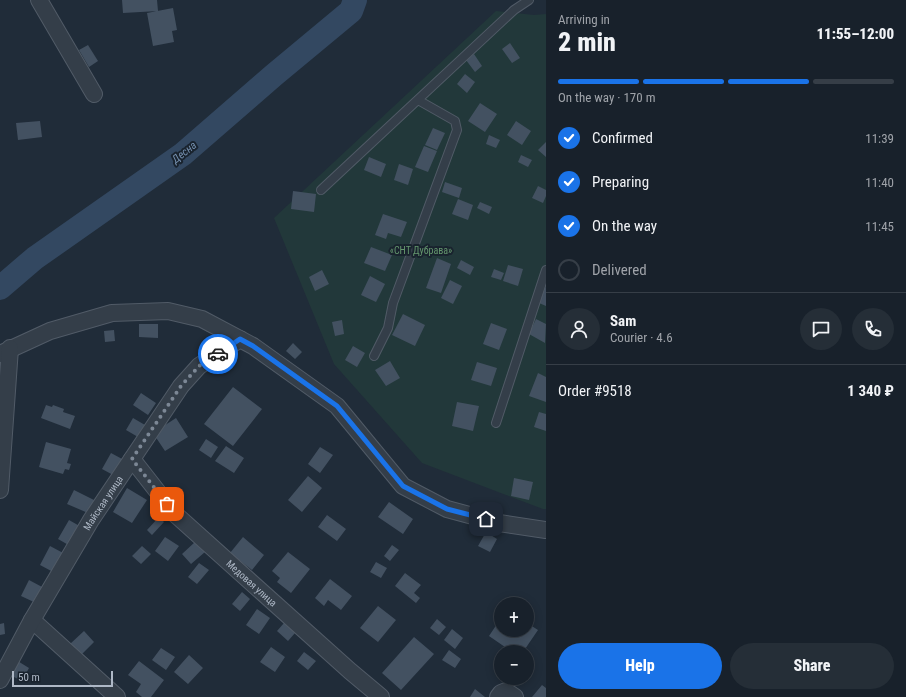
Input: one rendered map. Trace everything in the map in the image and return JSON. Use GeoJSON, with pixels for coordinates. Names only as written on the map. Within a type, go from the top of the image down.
{"type":"FeatureCollection","features":[{"type":"Feature","properties":{"kind":"street"},"geometry":{"type":"LineString","coordinates":[[39,0],[94,94]]}},
{"type":"Feature","properties":{"kind":"street"},"geometry":{"type":"LineString","coordinates":[[0,490],[5,351],[50,331],[112,313],[168,311],[202,319],[253,346],[337,406],[403,486],[447,509],[499,522],[546,530]]}},
{"type":"Feature","properties":{"kind":"street","name":"Майская улица"},"geometry":{"type":"LineString","coordinates":[[0,680],[32,620],[91,520],[181,386],[199,366],[240,339]]}},
{"type":"Feature","properties":{"kind":"street","name":"Медовая улица"},"geometry":{"type":"LineString","coordinates":[[132,459],[175,514],[338,661],[382,697]]}},
{"type":"Feature","properties":{"kind":"street"},"geometry":{"type":"LineString","coordinates":[[32,620],[117,697]]}},
{"type":"Feature","properties":{"kind":"street"},"geometry":{"type":"LineString","coordinates":[[498,697],[501,693],[506,691],[515,697]]}},
{"type":"Feature","properties":{"kind":"lane"},"geometry":{"type":"LineString","coordinates":[[321,190],[514,10],[529,0]]}},
{"type":"Feature","properties":{"kind":"lane"},"geometry":{"type":"LineString","coordinates":[[374,356],[388,328],[393,303],[457,130],[455,121],[418,100]]}},
{"type":"Feature","properties":{"kind":"lane"},"geometry":{"type":"LineString","coordinates":[[496,423],[546,270]]}},
{"type":"Feature","properties":{"kind":"green space","name":"«СНТ Дубрава»"},"geometry":{"type":"Polygon","coordinates":[[[496,11],[534,15],[546,14],[546,509],[422,463],[334,364],[274,218],[496,11]]]}},
{"type":"Feature","properties":{"kind":"building"},"geometry":{"type":"Polygon","coordinates":[[[122,0],[157,0],[158,11],[123,13],[122,0]]]}},
{"type":"Feature","properties":{"kind":"building"},"geometry":{"type":"Polygon","coordinates":[[[173,8],[177,30],[172,31],[174,42],[153,46],[147,13],[173,8]]]}},
{"type":"Feature","properties":{"kind":"building"},"geometry":{"type":"Polygon","coordinates":[[[510,43],[520,58],[512,63],[502,49],[510,43]]]}},
{"type":"Feature","properties":{"kind":"building"},"geometry":{"type":"Polygon","coordinates":[[[88,45],[98,61],[89,67],[79,50],[88,45]]]}},
{"type":"Feature","properties":{"kind":"building"},"geometry":{"type":"Polygon","coordinates":[[[474,54],[482,66],[475,72],[466,60],[474,54]]]}},
{"type":"Feature","properties":{"kind":"building"},"geometry":{"type":"Polygon","coordinates":[[[465,74],[475,82],[467,93],[457,84],[465,74]]]}},
{"type":"Feature","properties":{"kind":"building"},"geometry":{"type":"Polygon","coordinates":[[[480,103],[497,114],[485,132],[468,121],[480,103]]]}},
{"type":"Feature","properties":{"kind":"building"},"geometry":{"type":"Polygon","coordinates":[[[40,121],[42,137],[18,140],[16,123],[40,121]]]}},
{"type":"Feature","properties":{"kind":"building"},"geometry":{"type":"Polygon","coordinates":[[[516,121],[531,131],[522,145],[507,135],[516,121]]]}},
{"type":"Feature","properties":{"kind":"building"},"geometry":{"type":"Polygon","coordinates":[[[433,128],[445,133],[437,150],[425,145],[433,128]]]}},
{"type":"Feature","properties":{"kind":"building"},"geometry":{"type":"Polygon","coordinates":[[[489,135],[500,140],[496,148],[486,144],[489,135]]]}},
{"type":"Feature","properties":{"kind":"building"},"geometry":{"type":"Polygon","coordinates":[[[546,142],[546,157],[538,150],[546,142]]]}},
{"type":"Feature","properties":{"kind":"building"},"geometry":{"type":"Polygon","coordinates":[[[424,146],[437,151],[428,172],[415,167],[424,146]]]}},
{"type":"Feature","properties":{"kind":"building"},"geometry":{"type":"Polygon","coordinates":[[[521,155],[532,160],[528,167],[518,162],[521,155]]]}},
{"type":"Feature","properties":{"kind":"building"},"geometry":{"type":"Polygon","coordinates":[[[369,157],[386,164],[381,177],[364,170],[369,157]]]}},
{"type":"Feature","properties":{"kind":"building"},"geometry":{"type":"Polygon","coordinates":[[[399,164],[413,169],[408,185],[394,180],[399,164]]]}},
{"type":"Feature","properties":{"kind":"building"},"geometry":{"type":"Polygon","coordinates":[[[445,182],[462,188],[459,198],[442,192],[445,182]]]}},
{"type":"Feature","properties":{"kind":"building"},"geometry":{"type":"Polygon","coordinates":[[[538,186],[546,190],[546,196],[543,203],[532,198],[538,186]]]}},
{"type":"Feature","properties":{"kind":"building"},"geometry":{"type":"Polygon","coordinates":[[[293,191],[316,194],[314,212],[291,209],[293,191]]]}},
{"type":"Feature","properties":{"kind":"building"},"geometry":{"type":"Polygon","coordinates":[[[458,199],[473,205],[468,220],[452,214],[458,199]]]}},
{"type":"Feature","properties":{"kind":"building"},"geometry":{"type":"Polygon","coordinates":[[[480,202],[492,207],[489,214],[477,208],[480,202]]]}},
{"type":"Feature","properties":{"kind":"building"},"geometry":{"type":"Polygon","coordinates":[[[383,214],[407,222],[401,237],[388,233],[386,239],[375,235],[383,214]]]}},
{"type":"Feature","properties":{"kind":"building"},"geometry":{"type":"Polygon","coordinates":[[[371,247],[392,255],[385,271],[364,263],[371,247]]]}},
{"type":"Feature","properties":{"kind":"building"},"geometry":{"type":"Polygon","coordinates":[[[437,258],[451,264],[441,293],[426,288],[437,258]]]}},
{"type":"Feature","properties":{"kind":"building"},"geometry":{"type":"Polygon","coordinates":[[[461,260],[474,267],[470,275],[457,268],[461,260]]]}},
{"type":"Feature","properties":{"kind":"building"},"geometry":{"type":"Polygon","coordinates":[[[508,265],[523,269],[518,286],[503,281],[508,265]]]}},
{"type":"Feature","properties":{"kind":"building"},"geometry":{"type":"Polygon","coordinates":[[[494,269],[504,273],[501,280],[491,277],[494,269]]]}},
{"type":"Feature","properties":{"kind":"building"},"geometry":{"type":"Polygon","coordinates":[[[322,270],[329,284],[315,291],[309,277],[322,270]]]}},
{"type":"Feature","properties":{"kind":"building"},"geometry":{"type":"Polygon","coordinates":[[[370,276],[385,284],[376,302],[361,295],[370,276]]]}},
{"type":"Feature","properties":{"kind":"building"},"geometry":{"type":"Polygon","coordinates":[[[450,280],[462,286],[453,304],[441,298],[450,280]]]}},
{"type":"Feature","properties":{"kind":"building"},"geometry":{"type":"Polygon","coordinates":[[[546,286],[546,306],[539,303],[546,286]]]}},
{"type":"Feature","properties":{"kind":"building"},"geometry":{"type":"Polygon","coordinates":[[[403,314],[425,325],[415,346],[392,335],[403,314]]]}},
{"type":"Feature","properties":{"kind":"building"},"geometry":{"type":"Polygon","coordinates":[[[536,319],[546,324],[545,343],[529,334],[536,319]]]}},
{"type":"Feature","properties":{"kind":"building"},"geometry":{"type":"Polygon","coordinates":[[[342,320],[344,334],[335,336],[332,322],[342,320]]]}},
{"type":"Feature","properties":{"kind":"building"},"geometry":{"type":"Polygon","coordinates":[[[491,323],[507,329],[499,350],[483,344],[491,323]]]}},
{"type":"Feature","properties":{"kind":"building"},"geometry":{"type":"Polygon","coordinates":[[[139,324],[158,324],[158,338],[139,337],[139,324]]]}},
{"type":"Feature","properties":{"kind":"building"},"geometry":{"type":"Polygon","coordinates":[[[114,330],[115,341],[105,342],[104,331],[114,330]]]}},
{"type":"Feature","properties":{"kind":"building"},"geometry":{"type":"Polygon","coordinates":[[[293,343],[302,352],[295,359],[286,351],[293,343]]]}},
{"type":"Feature","properties":{"kind":"building"},"geometry":{"type":"Polygon","coordinates":[[[353,346],[365,353],[357,367],[345,360],[353,346]]]}},
{"type":"Feature","properties":{"kind":"building"},"geometry":{"type":"Polygon","coordinates":[[[390,361],[400,378],[386,386],[375,370],[390,361]]]}},
{"type":"Feature","properties":{"kind":"building"},"geometry":{"type":"Polygon","coordinates":[[[477,362],[497,368],[491,386],[471,380],[477,362]]]}},
{"type":"Feature","properties":{"kind":"building"},"geometry":{"type":"Polygon","coordinates":[[[538,373],[546,377],[546,402],[529,396],[538,373]]]}},
{"type":"Feature","properties":{"kind":"building"},"geometry":{"type":"Polygon","coordinates":[[[233,387],[262,409],[233,446],[204,424],[233,387]]]}},
{"type":"Feature","properties":{"kind":"building"},"geometry":{"type":"Polygon","coordinates":[[[141,393],[156,403],[148,415],[133,405],[141,393]]]}},
{"type":"Feature","properties":{"kind":"building"},"geometry":{"type":"Polygon","coordinates":[[[457,402],[479,406],[473,431],[452,426],[457,402]]]}},
{"type":"Feature","properties":{"kind":"building"},"geometry":{"type":"Polygon","coordinates":[[[46,405],[52,407],[53,405],[64,409],[63,412],[75,416],[70,429],[41,418],[46,405]]]}},
{"type":"Feature","properties":{"kind":"building"},"geometry":{"type":"Polygon","coordinates":[[[539,412],[546,414],[546,431],[534,427],[539,412]]]}},
{"type":"Feature","properties":{"kind":"building"},"geometry":{"type":"Polygon","coordinates":[[[133,418],[145,425],[138,437],[126,430],[133,418]]]}},
{"type":"Feature","properties":{"kind":"building"},"geometry":{"type":"Polygon","coordinates":[[[176,418],[188,437],[165,451],[153,433],[176,418]]]}},
{"type":"Feature","properties":{"kind":"building"},"geometry":{"type":"Polygon","coordinates":[[[206,439],[218,447],[211,458],[199,450],[206,439]]]}},
{"type":"Feature","properties":{"kind":"building"},"geometry":{"type":"Polygon","coordinates":[[[46,442],[71,449],[67,463],[71,464],[69,470],[65,469],[63,474],[39,467],[46,442]]]}},
{"type":"Feature","properties":{"kind":"building"},"geometry":{"type":"Polygon","coordinates":[[[226,446],[244,458],[234,473],[215,461],[226,446]]]}},
{"type":"Feature","properties":{"kind":"building"},"geometry":{"type":"Polygon","coordinates":[[[320,447],[333,455],[320,473],[308,464],[320,447]]]}},
{"type":"Feature","properties":{"kind":"building"},"geometry":{"type":"Polygon","coordinates":[[[111,453],[124,460],[115,476],[102,469],[111,453]]]}},
{"type":"Feature","properties":{"kind":"building"},"geometry":{"type":"Polygon","coordinates":[[[308,476],[322,488],[302,512],[288,500],[308,476]]]}},
{"type":"Feature","properties":{"kind":"building"},"geometry":{"type":"Polygon","coordinates":[[[514,478],[533,482],[529,500],[511,496],[514,478]]]}},
{"type":"Feature","properties":{"kind":"building"},"geometry":{"type":"Polygon","coordinates":[[[127,488],[147,500],[132,523],[113,512],[127,488]]]}},
{"type":"Feature","properties":{"kind":"building"},"geometry":{"type":"Polygon","coordinates":[[[74,490],[94,500],[88,513],[67,504],[74,490]]]}},
{"type":"Feature","properties":{"kind":"building"},"geometry":{"type":"Polygon","coordinates":[[[389,502],[413,519],[403,534],[378,517],[389,502]]]}},
{"type":"Feature","properties":{"kind":"building"},"geometry":{"type":"Polygon","coordinates":[[[327,515],[346,529],[337,541],[318,527],[327,515]]]}},
{"type":"Feature","properties":{"kind":"building"},"geometry":{"type":"Polygon","coordinates":[[[159,517],[164,522],[152,535],[147,530],[159,517]]]}},
{"type":"Feature","properties":{"kind":"building"},"geometry":{"type":"Polygon","coordinates":[[[69,520],[83,528],[72,547],[58,539],[69,520]]]}},
{"type":"Feature","properties":{"kind":"building"},"geometry":{"type":"Polygon","coordinates":[[[486,532],[497,539],[490,552],[478,546],[486,532]]]}},
{"type":"Feature","properties":{"kind":"building"},"geometry":{"type":"Polygon","coordinates":[[[165,537],[179,546],[168,561],[155,551],[165,537]]]}},
{"type":"Feature","properties":{"kind":"building"},"geometry":{"type":"Polygon","coordinates":[[[243,537],[264,555],[252,570],[230,553],[243,537]]]}},
{"type":"Feature","properties":{"kind":"building"},"geometry":{"type":"Polygon","coordinates":[[[195,542],[205,552],[191,564],[182,554],[195,542]]]}},
{"type":"Feature","properties":{"kind":"building"},"geometry":{"type":"Polygon","coordinates":[[[392,545],[399,550],[390,561],[384,556],[392,545]]]}},
{"type":"Feature","properties":{"kind":"building"},"geometry":{"type":"Polygon","coordinates":[[[50,546],[65,554],[55,573],[40,565],[50,546]]]}},
{"type":"Feature","properties":{"kind":"building"},"geometry":{"type":"Polygon","coordinates":[[[142,546],[151,554],[141,564],[132,556],[142,546]]]}},
{"type":"Feature","properties":{"kind":"building"},"geometry":{"type":"Polygon","coordinates":[[[288,552],[310,569],[291,593],[277,582],[280,578],[272,571],[288,552]]]}},
{"type":"Feature","properties":{"kind":"building"},"geometry":{"type":"Polygon","coordinates":[[[376,562],[387,568],[381,578],[370,572],[376,562]]]}},
{"type":"Feature","properties":{"kind":"building"},"geometry":{"type":"Polygon","coordinates":[[[199,563],[209,570],[197,584],[188,577],[199,563]]]}},
{"type":"Feature","properties":{"kind":"building"},"geometry":{"type":"Polygon","coordinates":[[[405,573],[421,585],[414,593],[420,598],[416,603],[395,586],[405,573]]]}},
{"type":"Feature","properties":{"kind":"building"},"geometry":{"type":"Polygon","coordinates":[[[330,579],[352,596],[341,610],[328,600],[324,606],[315,598],[330,579]]]}},
{"type":"Feature","properties":{"kind":"building"},"geometry":{"type":"Polygon","coordinates":[[[29,580],[44,588],[36,603],[21,596],[29,580]]]}},
{"type":"Feature","properties":{"kind":"building"},"geometry":{"type":"Polygon","coordinates":[[[242,592],[250,599],[240,611],[232,604],[242,592]]]}},
{"type":"Feature","properties":{"kind":"building"},"geometry":{"type":"Polygon","coordinates":[[[378,606],[396,620],[378,642],[360,628],[378,606]]]}},
{"type":"Feature","properties":{"kind":"building"},"geometry":{"type":"Polygon","coordinates":[[[257,609],[270,618],[259,634],[246,625],[257,609]]]}},
{"type":"Feature","properties":{"kind":"building"},"geometry":{"type":"Polygon","coordinates":[[[437,619],[446,627],[439,635],[430,628],[437,619]]]}},
{"type":"Feature","properties":{"kind":"building"},"geometry":{"type":"Polygon","coordinates":[[[4,623],[5,634],[0,635],[0,624],[4,623]]]}},
{"type":"Feature","properties":{"kind":"building"},"geometry":{"type":"Polygon","coordinates":[[[284,623],[295,633],[288,641],[277,631],[284,623]]]}},
{"type":"Feature","properties":{"kind":"building"},"geometry":{"type":"Polygon","coordinates":[[[534,627],[538,630],[534,636],[534,627]]]}},
{"type":"Feature","properties":{"kind":"building"},"geometry":{"type":"Polygon","coordinates":[[[494,628],[494,637],[533,637],[528,645],[502,645],[489,636],[494,628]]]}},
{"type":"Feature","properties":{"kind":"building"},"geometry":{"type":"Polygon","coordinates":[[[452,629],[463,638],[455,649],[444,640],[452,629]]]}},
{"type":"Feature","properties":{"kind":"building"},"geometry":{"type":"Polygon","coordinates":[[[84,631],[94,642],[81,655],[70,644],[84,631]]]}},
{"type":"Feature","properties":{"kind":"building"},"geometry":{"type":"Polygon","coordinates":[[[414,637],[434,654],[401,690],[382,673],[414,637]]]}},
{"type":"Feature","properties":{"kind":"building"},"geometry":{"type":"Polygon","coordinates":[[[271,647],[285,657],[275,672],[260,662],[271,647]]]}},
{"type":"Feature","properties":{"kind":"building"},"geometry":{"type":"Polygon","coordinates":[[[161,648],[175,657],[166,670],[152,660],[161,648]]]}},
{"type":"Feature","properties":{"kind":"building"},"geometry":{"type":"Polygon","coordinates":[[[449,650],[461,659],[455,668],[442,660],[449,650]]]}},
{"type":"Feature","properties":{"kind":"building"},"geometry":{"type":"Polygon","coordinates":[[[304,652],[316,661],[308,670],[297,661],[304,652]]]}},
{"type":"Feature","properties":{"kind":"building"},"geometry":{"type":"Polygon","coordinates":[[[189,655],[203,668],[188,684],[174,672],[189,655]]]}},
{"type":"Feature","properties":{"kind":"building"},"geometry":{"type":"Polygon","coordinates":[[[16,660],[29,668],[22,681],[8,674],[16,660]]]}},
{"type":"Feature","properties":{"kind":"building"},"geometry":{"type":"Polygon","coordinates":[[[139,661],[164,680],[151,697],[142,697],[136,692],[141,684],[128,675],[139,661]]]}},
{"type":"Feature","properties":{"kind":"building"},"geometry":{"type":"Polygon","coordinates":[[[542,685],[546,688],[546,697],[532,697],[542,685]]]}},
{"type":"Feature","properties":{"kind":"building"},"geometry":{"type":"Polygon","coordinates":[[[475,689],[485,697],[470,697],[475,689]]]}},
{"type":"Feature","properties":{"kind":"waterway","name":"Десна"},"geometry":{"type":"LineString","coordinates":[[0,288],[35,258],[183,154],[351,11],[355,0]]}},
{"type":"Feature","properties":{"kind":"way so far"},"geometry":{"type":"LineString","coordinates":[[167,504],[132,459],[181,386],[199,366],[218,354]]}},
{"type":"Feature","properties":{"kind":"route"},"geometry":{"type":"LineString","coordinates":[[218,354],[240,339],[253,346],[337,406],[403,486],[447,509],[486,519]]}}]}
